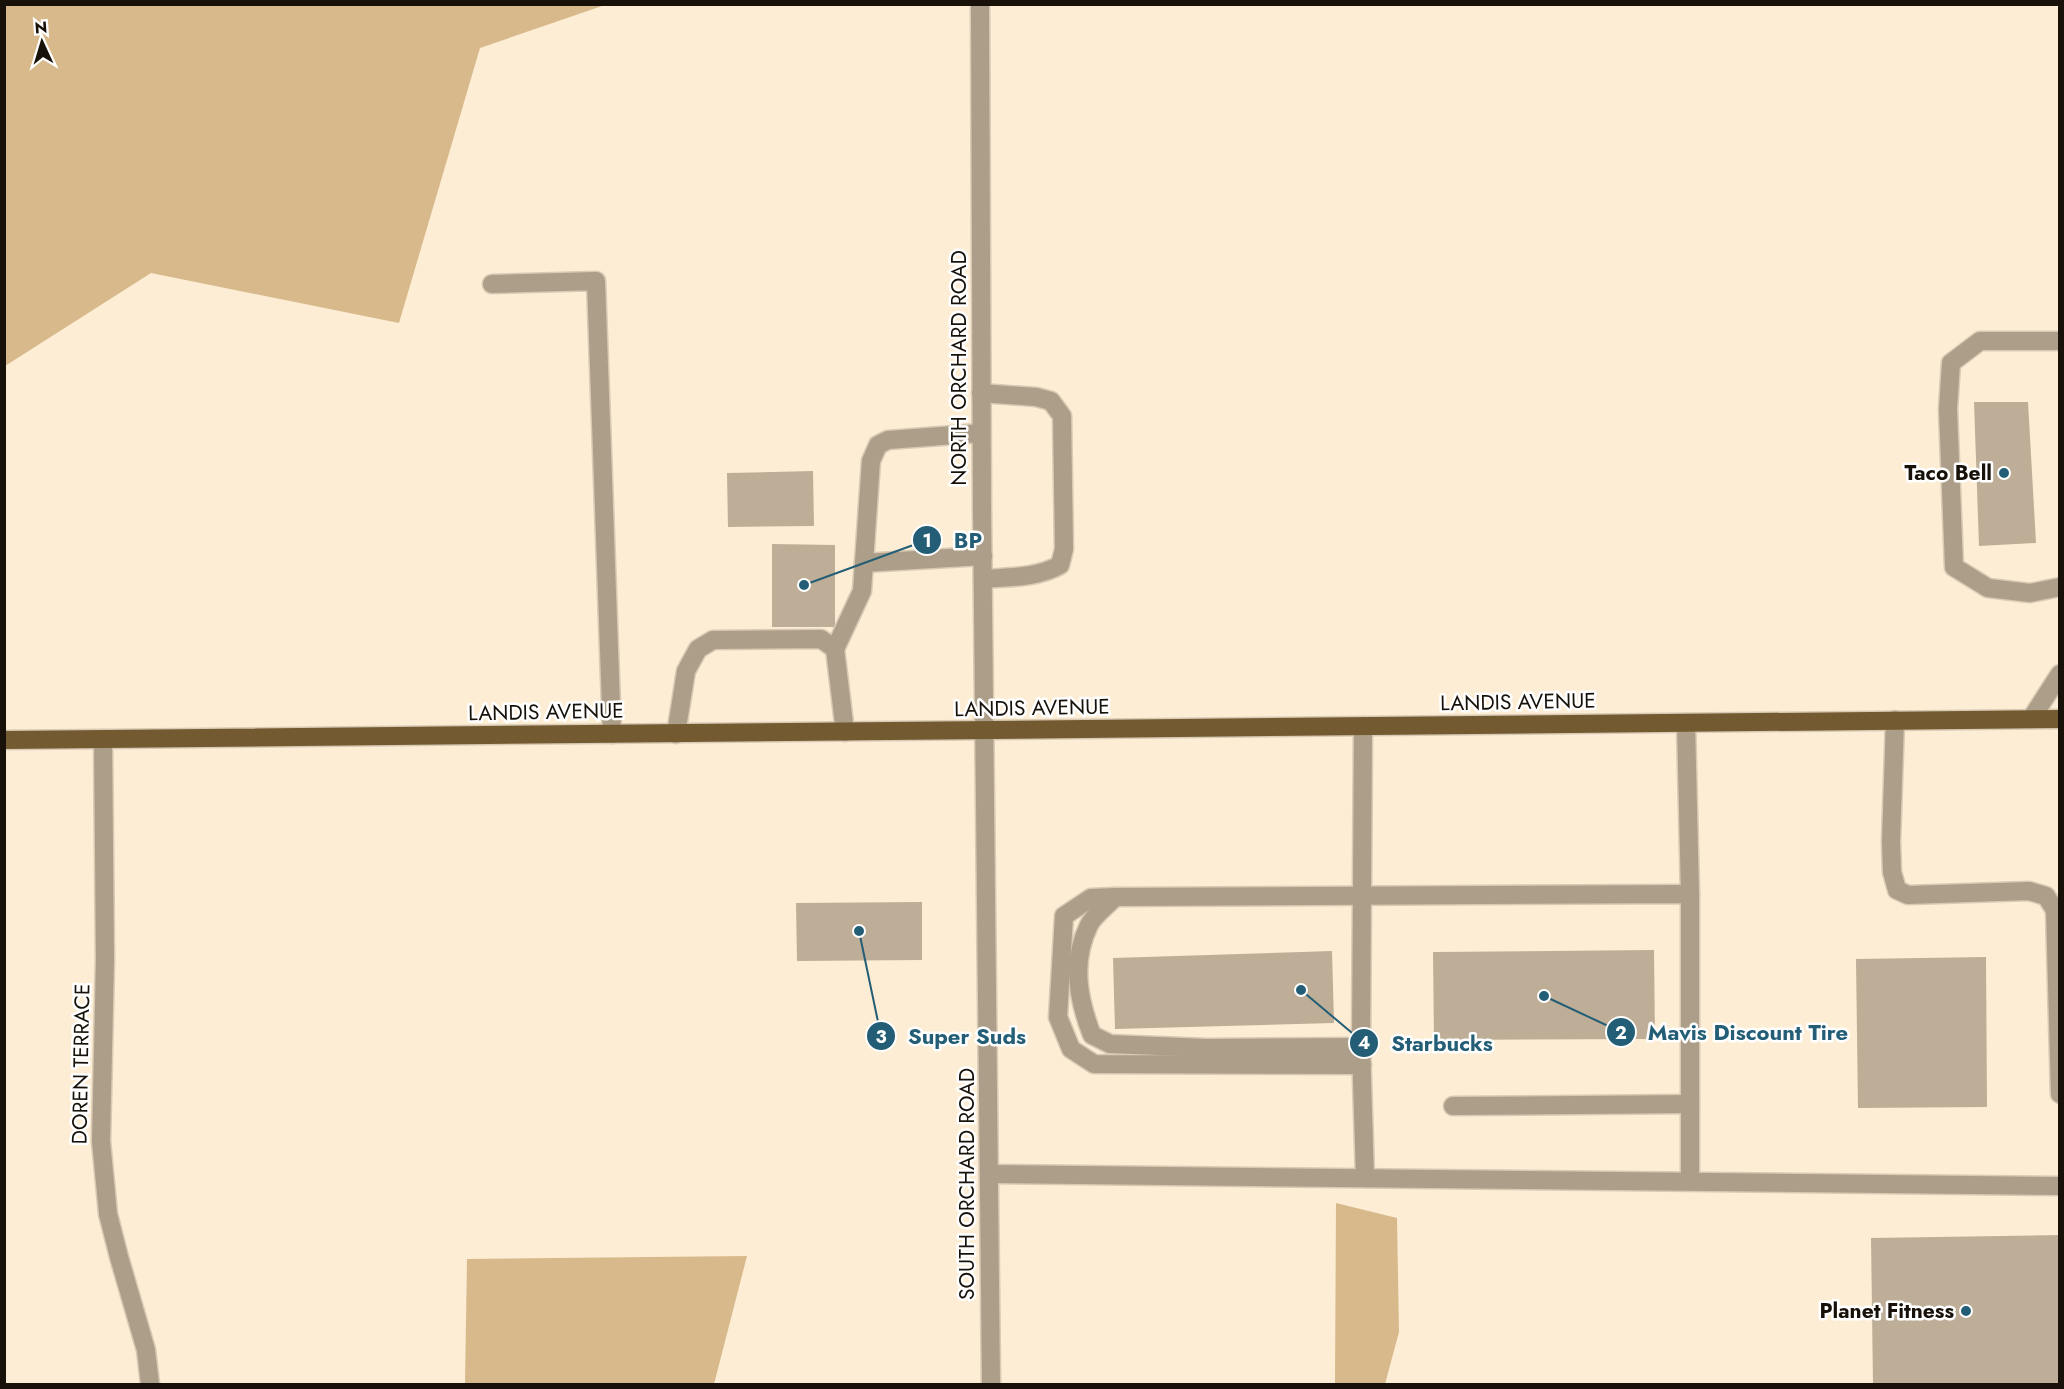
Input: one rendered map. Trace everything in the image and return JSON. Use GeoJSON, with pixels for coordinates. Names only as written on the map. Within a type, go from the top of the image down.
{"type":"FeatureCollection","features":[{"type":"Feature","properties":{"kind":"main road","name":"LANDIS AVENUE"},"geometry":{"type":"LineString","coordinates":[[4,740],[2060,719]]}},
{"type":"Feature","properties":{"kind":"street","name":"NORTH ORCHARD ROAD"},"geometry":{"type":"LineString","coordinates":[[980,4],[981,433],[986,731]]}},
{"type":"Feature","properties":{"kind":"street"},"geometry":{"type":"LineString","coordinates":[[492,284],[596,281],[612,734]]}},
{"type":"Feature","properties":{"kind":"street"},"geometry":{"type":"LineString","coordinates":[[2060,341],[1980,341],[1951,363],[1948,409],[1954,567],[1988,588],[2030,593],[2060,587]]}},
{"type":"Feature","properties":{"kind":"street"},"geometry":{"type":"LineString","coordinates":[[981,393],[1051,401],[1062,416],[1064,549],[1060,565],[1049,571],[1027,576],[983,579]]}},
{"type":"Feature","properties":{"kind":"street"},"geometry":{"type":"LineString","coordinates":[[845,732],[835,649],[862,591],[871,461],[878,445],[888,440],[981,433]]}},
{"type":"Feature","properties":{"kind":"street"},"geometry":{"type":"LineString","coordinates":[[864,563],[983,556]]}},
{"type":"Feature","properties":{"kind":"street"},"geometry":{"type":"LineString","coordinates":[[676,734],[686,671],[698,649],[713,640],[821,639],[835,649]]}},
{"type":"Feature","properties":{"kind":"street"},"geometry":{"type":"LineString","coordinates":[[2031,719],[2060,674]]}},
{"type":"Feature","properties":{"kind":"street"},"geometry":{"type":"LineString","coordinates":[[1895,720],[1891,842],[1892,873],[1897,890],[1908,895],[2029,891],[2046,896],[2055,910],[2060,1094]]}},
{"type":"Feature","properties":{"kind":"street"},"geometry":{"type":"LineString","coordinates":[[1686,723],[1690,894],[1690,1181]]}},
{"type":"Feature","properties":{"kind":"street"},"geometry":{"type":"LineString","coordinates":[[1363,726],[1362,1056],[1365,1178]]}},
{"type":"Feature","properties":{"kind":"street","name":"SOUTH ORCHARD ROAD"},"geometry":{"type":"LineString","coordinates":[[986,731],[991,1384]]}},
{"type":"Feature","properties":{"kind":"street","name":"DOREN TERRACE"},"geometry":{"type":"LineString","coordinates":[[103,739],[105,959],[101,1142],[108,1214],[118,1257],[146,1350],[150,1384]]}},
{"type":"Feature","properties":{"kind":"street"},"geometry":{"type":"LineString","coordinates":[[1362,1056],[1094,1064],[1071,1050],[1058,1017],[1064,916],[1091,898],[1115,897],[1690,894]]}},
{"type":"Feature","properties":{"kind":"street"},"geometry":{"type":"LineString","coordinates":[[1115,897],[1090,924],[1077,962],[1081,1006],[1092,1035],[1110,1044],[1362,1056]]}},
{"type":"Feature","properties":{"kind":"street"},"geometry":{"type":"LineString","coordinates":[[1453,1106],[1690,1104]]}},
{"type":"Feature","properties":{"kind":"street"},"geometry":{"type":"LineString","coordinates":[[989,1174],[2060,1185]]}},
{"type":"Feature","properties":{"kind":"shaded area"},"geometry":{"type":"Polygon","coordinates":[[[5,4],[605,5],[480,48],[399,323],[151,273],[5,366],[5,4]]]}},
{"type":"Feature","properties":{"kind":"shaded area"},"geometry":{"type":"Polygon","coordinates":[[[1336,1203],[1397,1218],[1399,1332],[1385,1384],[1335,1384],[1336,1203]]]}},
{"type":"Feature","properties":{"kind":"shaded area"},"geometry":{"type":"Polygon","coordinates":[[[747,1256],[714,1384],[465,1384],[467,1259],[747,1256]]]}},
{"type":"Feature","properties":{"kind":"building","name":"Taco Bell"},"geometry":{"type":"Polygon","coordinates":[[[1974,402],[2028,402],[2036,543],[1979,546],[1974,402]]]}},
{"type":"Feature","properties":{"kind":"building"},"geometry":{"type":"Polygon","coordinates":[[[813,471],[814,526],[728,527],[727,473],[813,471]]]}},
{"type":"Feature","properties":{"kind":"building"},"geometry":{"type":"Polygon","coordinates":[[[772,544],[835,545],[835,627],[772,627],[772,544]]]}},
{"type":"Feature","properties":{"kind":"building"},"geometry":{"type":"Polygon","coordinates":[[[922,902],[922,960],[797,961],[796,903],[922,902]]]}},
{"type":"Feature","properties":{"kind":"building"},"geometry":{"type":"Polygon","coordinates":[[[1654,950],[1655,1039],[1434,1040],[1433,952],[1654,950]]]}},
{"type":"Feature","properties":{"kind":"building"},"geometry":{"type":"Polygon","coordinates":[[[1332,951],[1334,1023],[1115,1029],[1113,958],[1332,951]]]}},
{"type":"Feature","properties":{"kind":"building"},"geometry":{"type":"Polygon","coordinates":[[[1986,957],[1987,1107],[1858,1108],[1856,959],[1986,957]]]}},
{"type":"Feature","properties":{"kind":"building","name":"Planet Fitness"},"geometry":{"type":"Polygon","coordinates":[[[2060,1235],[2060,1384],[1873,1384],[1871,1238],[2060,1235]]]}},
{"type":"Feature","properties":{"kind":"place","name":"Taco Bell"},"geometry":{"type":"Point","coordinates":[2004,473]}},
{"type":"Feature","properties":{"kind":"place","name":"BP"},"geometry":{"type":"Point","coordinates":[804,585]}},
{"type":"Feature","properties":{"kind":"place","name":"Super Suds"},"geometry":{"type":"Point","coordinates":[859,931]}},
{"type":"Feature","properties":{"kind":"place","name":"Starbucks"},"geometry":{"type":"Point","coordinates":[1301,990]}},
{"type":"Feature","properties":{"kind":"place","name":"Mavis Discount Tire"},"geometry":{"type":"Point","coordinates":[1544,996]}},
{"type":"Feature","properties":{"kind":"place","name":"Planet Fitness"},"geometry":{"type":"Point","coordinates":[1966,1311]}}]}
